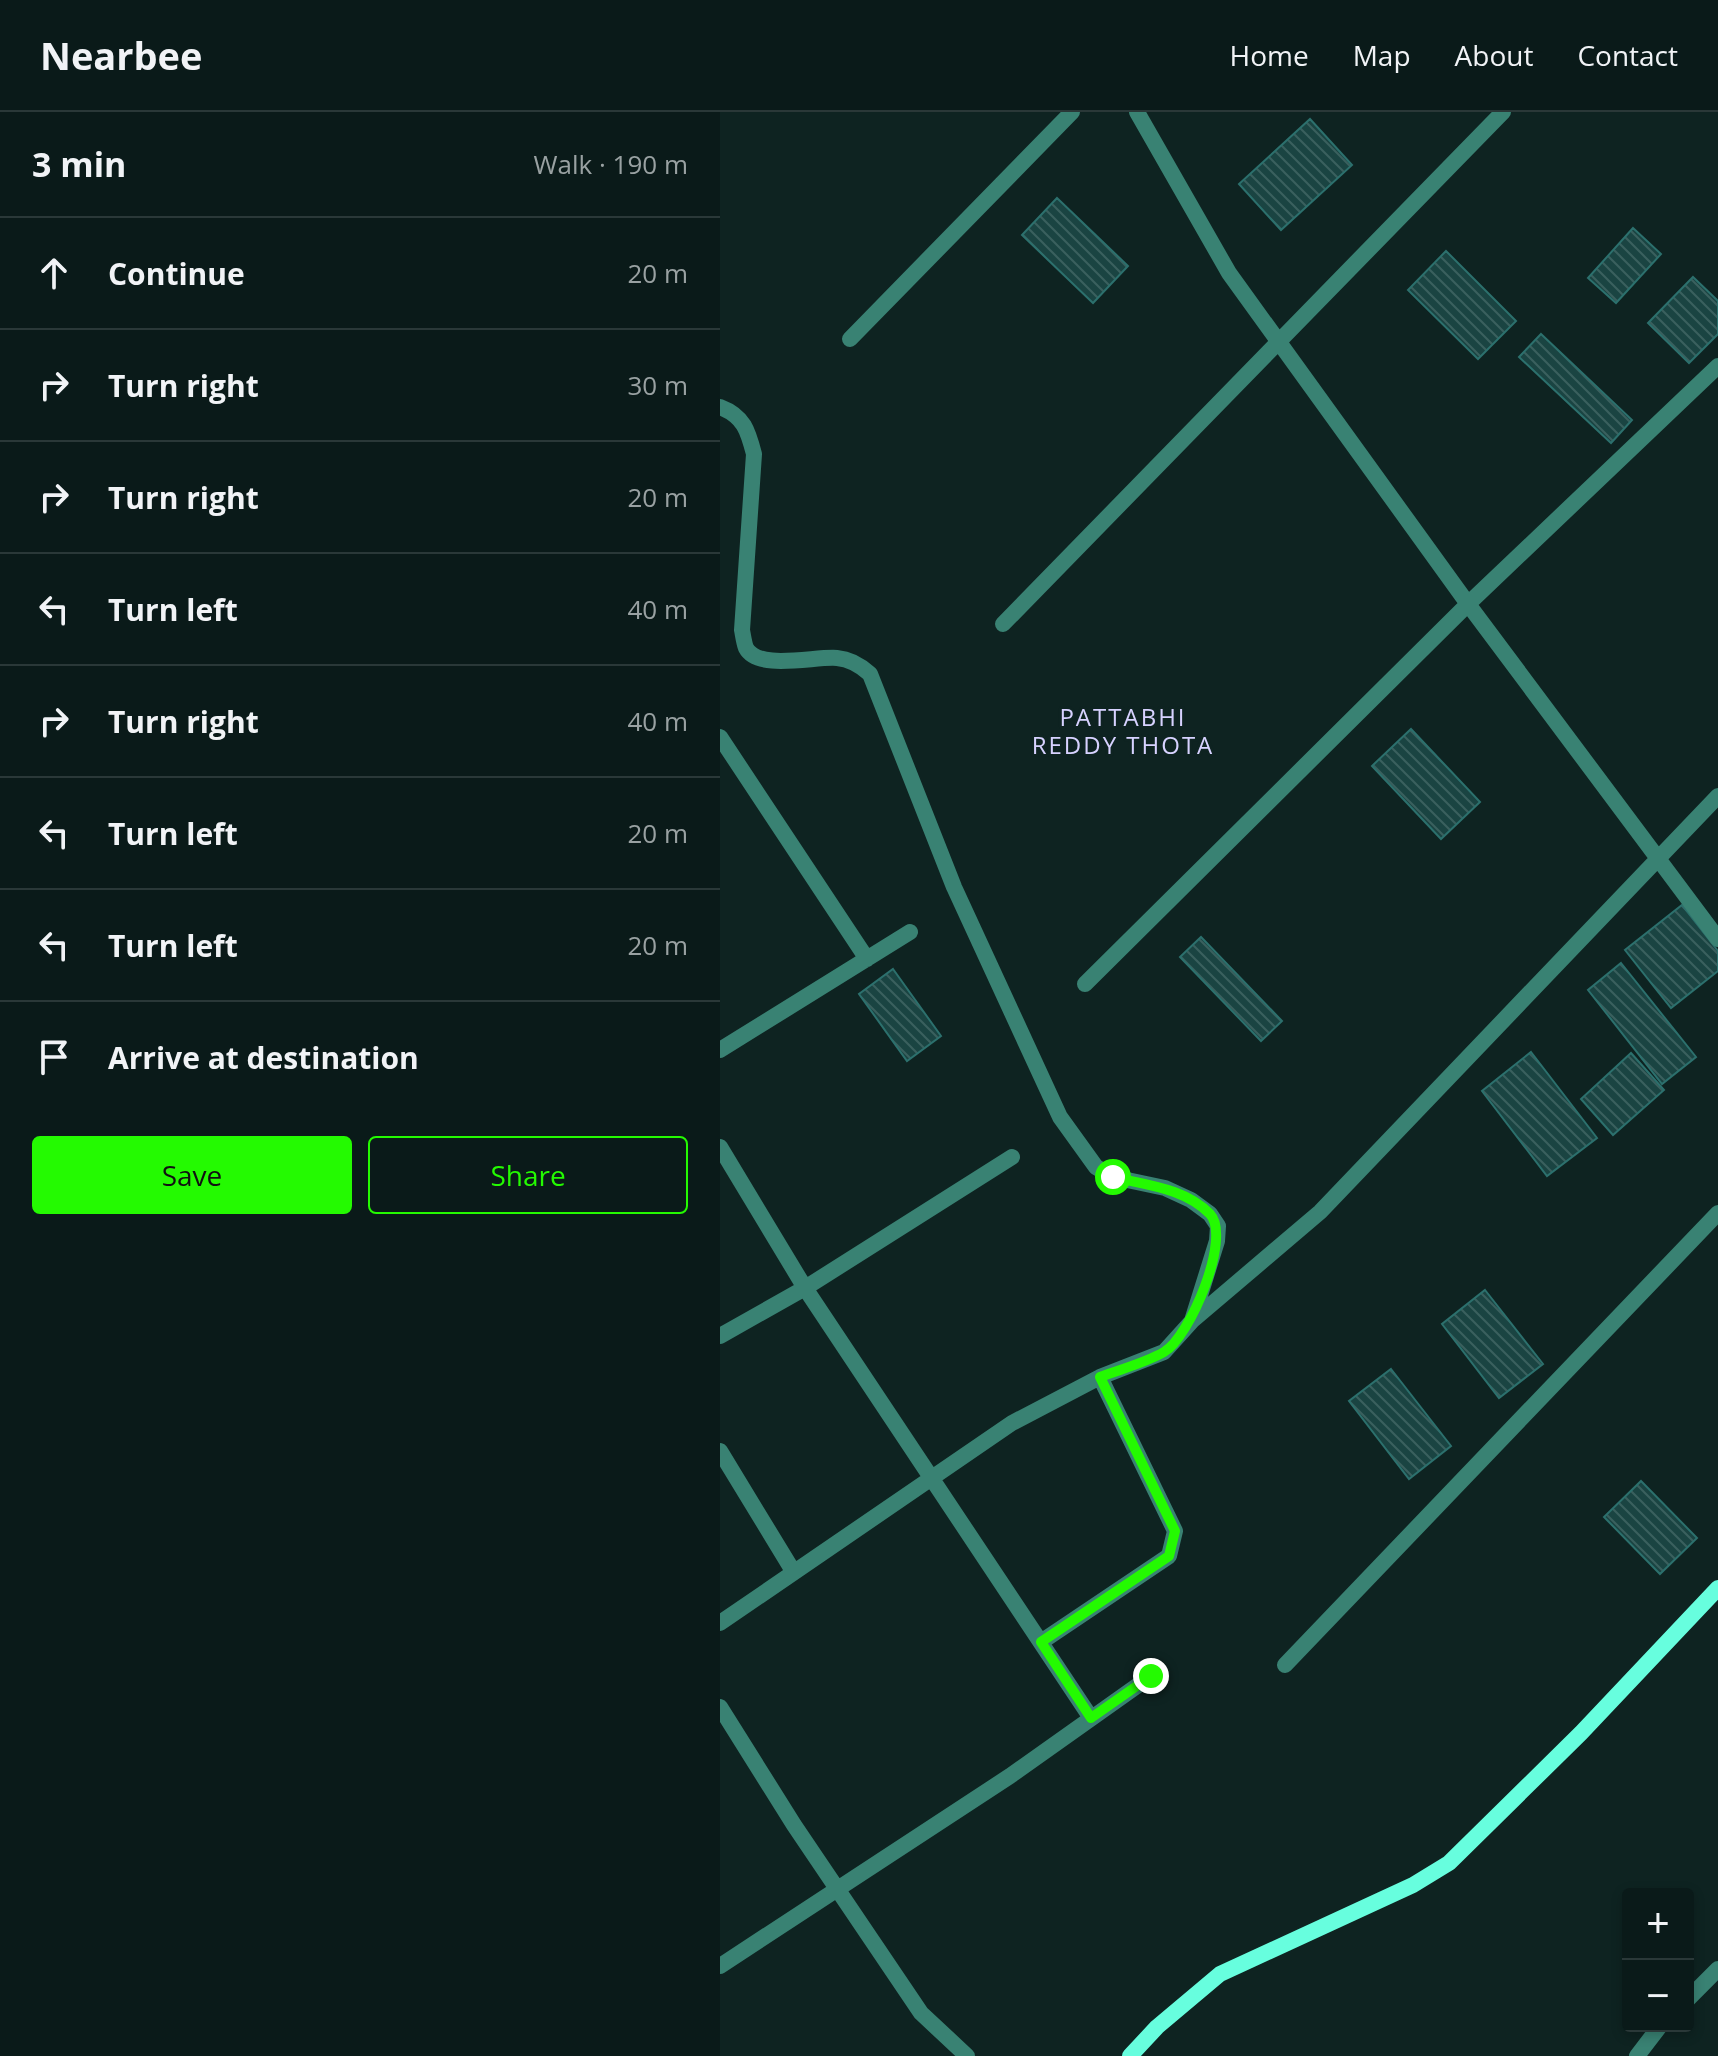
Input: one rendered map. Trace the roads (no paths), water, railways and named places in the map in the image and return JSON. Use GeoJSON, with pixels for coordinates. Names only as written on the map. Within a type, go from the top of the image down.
{"type":"FeatureCollection","features":[{"type":"Feature","properties":{"kind":"main road"},"geometry":{"type":"LineString","coordinates":[[1130,2056],[1157,2027],[1220,1974],[1413,1885],[1449,1863],[1581,1733],[1718,1588]]}},
{"type":"Feature","properties":{"kind":"street"},"geometry":{"type":"LineString","coordinates":[[850,339],[1072,112]]}},
{"type":"Feature","properties":{"kind":"street"},"geometry":{"type":"LineString","coordinates":[[1137,112],[1229,273],[1468,604],[1718,939]]}},
{"type":"Feature","properties":{"kind":"street"},"geometry":{"type":"LineString","coordinates":[[1003,624],[1503,112]]}},
{"type":"Feature","properties":{"kind":"street"},"geometry":{"type":"LineString","coordinates":[[1085,984],[1468,604],[1718,366]]}},
{"type":"Feature","properties":{"kind":"street"},"geometry":{"type":"LineString","coordinates":[[720,407],[737,415],[747,426],[754,454],[742,630],[746,649],[756,658],[769,661],[837,658],[858,664],[870,674],[954,887],[1060,1117],[1096,1167],[1113,1177],[1165,1188],[1191,1200],[1210,1214],[1218,1226],[1217,1241],[1192,1321]]}},
{"type":"Feature","properties":{"kind":"street"},"geometry":{"type":"LineString","coordinates":[[720,737],[867,959]]}},
{"type":"Feature","properties":{"kind":"street"},"geometry":{"type":"LineString","coordinates":[[720,1623],[1012,1423],[1100,1377],[1164,1352],[1192,1321],[1320,1212],[1718,796]]}},
{"type":"Feature","properties":{"kind":"street"},"geometry":{"type":"LineString","coordinates":[[720,1050],[910,932]]}},
{"type":"Feature","properties":{"kind":"street"},"geometry":{"type":"LineString","coordinates":[[720,1147],[805,1288],[1091,1718]]}},
{"type":"Feature","properties":{"kind":"street"},"geometry":{"type":"LineString","coordinates":[[720,1336],[805,1288],[1012,1157]]}},
{"type":"Feature","properties":{"kind":"street"},"geometry":{"type":"LineString","coordinates":[[1285,1665],[1718,1213]]}},
{"type":"Feature","properties":{"kind":"street"},"geometry":{"type":"LineString","coordinates":[[1041,1642],[1169,1556],[1175,1542],[1175,1531],[1100,1377]]}},
{"type":"Feature","properties":{"kind":"street"},"geometry":{"type":"LineString","coordinates":[[720,1451],[793,1571]]}},
{"type":"Feature","properties":{"kind":"street"},"geometry":{"type":"LineString","coordinates":[[720,1966],[1151,1676]]}},
{"type":"Feature","properties":{"kind":"street"},"geometry":{"type":"LineString","coordinates":[[720,1707],[921,2013],[967,2056]]}},
{"type":"Feature","properties":{"kind":"street"},"geometry":{"type":"LineString","coordinates":[[1694,1993],[1718,1969]]}},
{"type":"Feature","properties":{"kind":"street"},"geometry":{"type":"LineString","coordinates":[[1637,2056],[1655,2032]]}},
{"type":"Feature","properties":{"kind":"district","name":"PATTABHI REDDY THOTA"},"geometry":{"type":"Point","coordinates":[1123,732]}}]}
